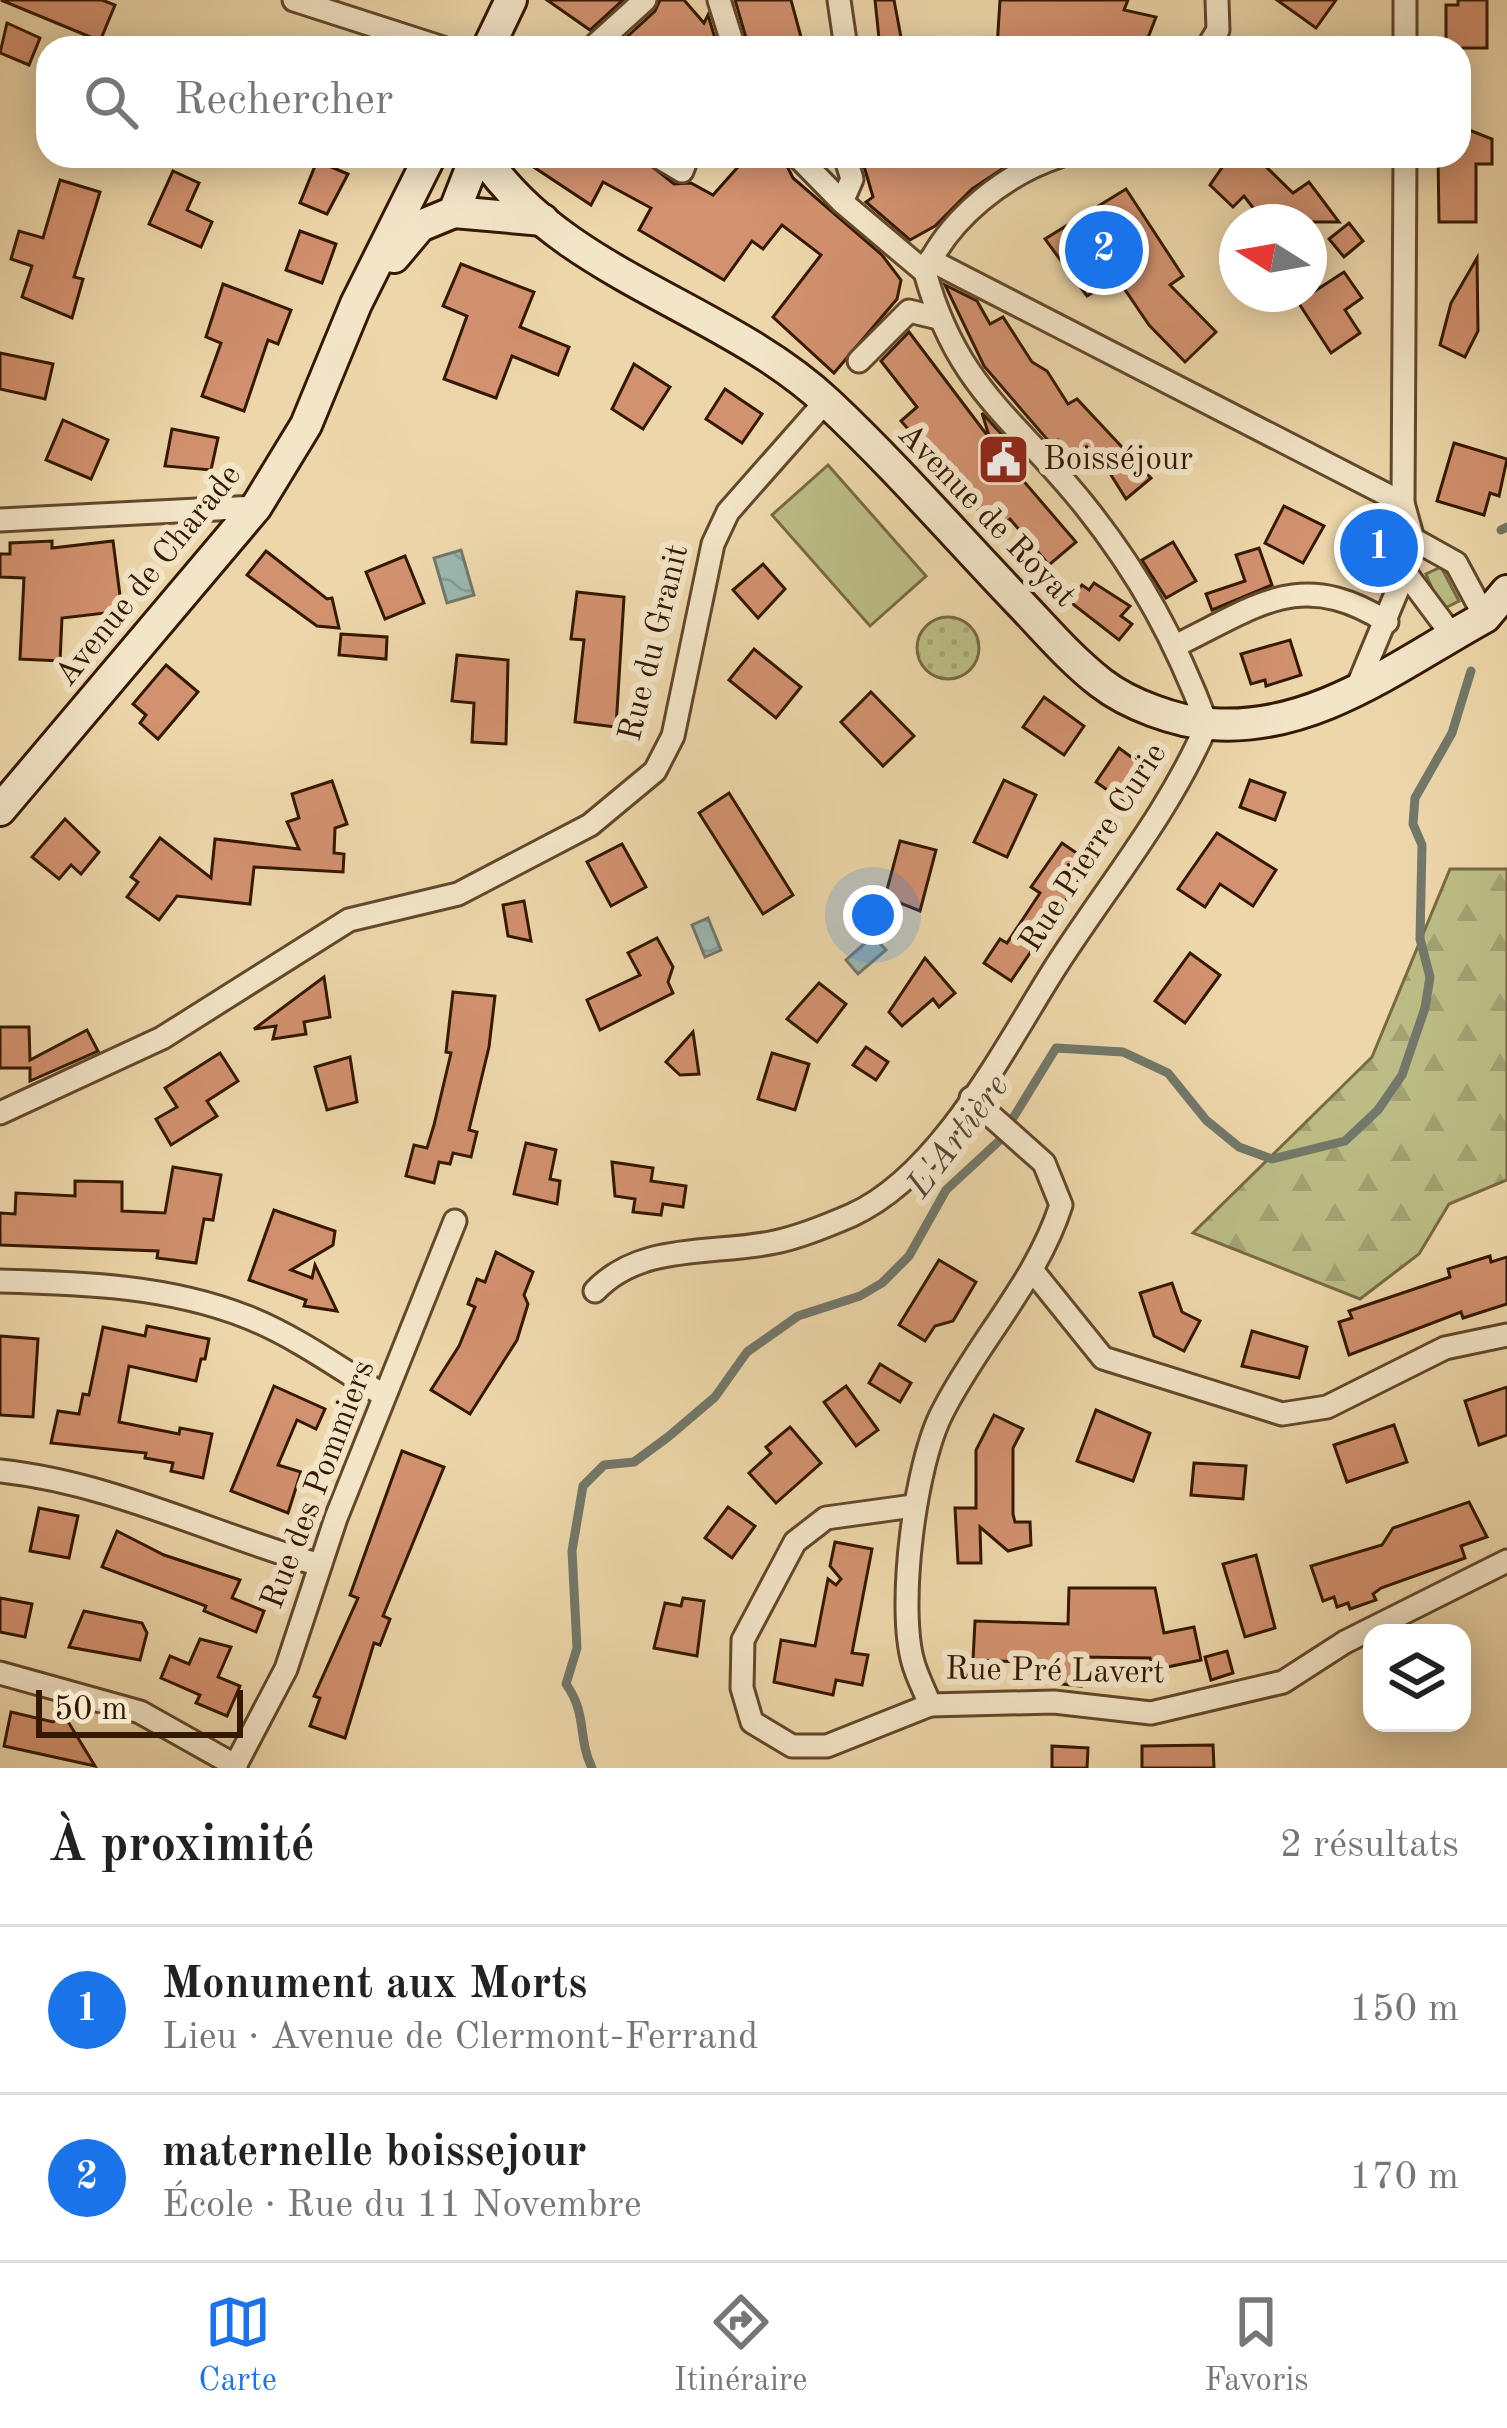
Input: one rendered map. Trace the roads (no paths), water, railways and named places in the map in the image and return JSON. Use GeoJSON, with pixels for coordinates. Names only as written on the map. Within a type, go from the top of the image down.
{"type":"FeatureCollection","features":[{"type":"Feature","properties":{"kind":"main road"},"geometry":{"type":"LineString","coordinates":[[494,36],[512,0]]}},
{"type":"Feature","properties":{"kind":"main road","name":"Avenue de Charade"},"geometry":{"type":"LineString","coordinates":[[0,810],[256,507],[306,425],[356,304],[424,168]]}},
{"type":"Feature","properties":{"kind":"main road"},"geometry":{"type":"LineString","coordinates":[[474,168],[454,212],[522,214],[545,220]]}},
{"type":"Feature","properties":{"kind":"main road","name":"Avenue de Royat"},"geometry":{"type":"LineString","coordinates":[[489,168],[545,220],[758,346],[826,401],[1103,685],[1146,706],[1207,724],[1302,716],[1452,635],[1496,617],[1507,591]]}},
{"type":"Feature","properties":{"kind":"main road","name":"Avenue de Charade"},"geometry":{"type":"LineString","coordinates":[[356,304],[420,226],[454,212]]}},
{"type":"Feature","properties":{"kind":"street"},"geometry":{"type":"LineString","coordinates":[[294,0],[406,36]]}},
{"type":"Feature","properties":{"kind":"street"},"geometry":{"type":"LineString","coordinates":[[615,36],[645,0]]}},
{"type":"Feature","properties":{"kind":"street"},"geometry":{"type":"LineString","coordinates":[[719,0],[730,36]]}},
{"type":"Feature","properties":{"kind":"street"},"geometry":{"type":"LineString","coordinates":[[839,0],[844,36]]}},
{"type":"Feature","properties":{"kind":"street"},"geometry":{"type":"LineString","coordinates":[[1214,36],[1217,0]]}},
{"type":"Feature","properties":{"kind":"street"},"geometry":{"type":"LineString","coordinates":[[1405,0],[1405,36]]}},
{"type":"Feature","properties":{"kind":"street"},"geometry":{"type":"LineString","coordinates":[[809,168],[842,202],[928,266],[1403,502]]}},
{"type":"Feature","properties":{"kind":"street"},"geometry":{"type":"LineString","coordinates":[[842,202],[852,179],[849,168]]}},
{"type":"Feature","properties":{"kind":"street"},"geometry":{"type":"LineString","coordinates":[[928,266],[975,205],[1025,168]]}},
{"type":"Feature","properties":{"kind":"street"},"geometry":{"type":"LineString","coordinates":[[1356,690],[1387,622],[1413,538],[1403,502],[1405,168]]}},
{"type":"Feature","properties":{"kind":"street","name":"Rue Pierre Curie"},"geometry":{"type":"LineString","coordinates":[[595,1291],[620,1268],[680,1253],[779,1242],[856,1213],[911,1171],[971,1098],[1137,852],[1207,724],[1177,645],[1086,507],[968,377],[938,318],[928,266]]}},
{"type":"Feature","properties":{"kind":"street"},"geometry":{"type":"LineString","coordinates":[[859,361],[909,311],[938,318]]}},
{"type":"Feature","properties":{"kind":"street","name":"Rue du Granit"},"geometry":{"type":"LineString","coordinates":[[0,1113],[162,1038],[349,920],[458,894],[590,824],[655,772],[679,716],[713,544],[728,512],[826,401]]}},
{"type":"Feature","properties":{"kind":"street"},"geometry":{"type":"LineString","coordinates":[[0,520],[256,507]]}},
{"type":"Feature","properties":{"kind":"street"},"geometry":{"type":"LineString","coordinates":[[1413,538],[1456,563],[1496,617]]}},
{"type":"Feature","properties":{"kind":"street"},"geometry":{"type":"LineString","coordinates":[[1405,572],[1452,635]]}},
{"type":"Feature","properties":{"kind":"street"},"geometry":{"type":"LineString","coordinates":[[1177,645],[1293,592],[1326,594],[1387,622]]}},
{"type":"Feature","properties":{"kind":"street","name":"Rue Pré Lavert"},"geometry":{"type":"LineString","coordinates":[[971,1098],[1044,1163],[1061,1205],[1032,1270],[942,1412],[913,1506],[912,1659],[930,1705],[1054,1702],[1151,1714],[1282,1682],[1345,1642],[1507,1561]]}},
{"type":"Feature","properties":{"kind":"street","name":"Rue des Pommiers"},"geometry":{"type":"LineString","coordinates":[[235,1767],[286,1669],[383,1395],[455,1221]]}},
{"type":"Feature","properties":{"kind":"street"},"geometry":{"type":"LineString","coordinates":[[1032,1270],[1102,1358],[1282,1414],[1327,1407],[1445,1348],[1507,1335]]}},
{"type":"Feature","properties":{"kind":"street"},"geometry":{"type":"LineString","coordinates":[[0,1281],[106,1287],[218,1306],[282,1334],[383,1395]]}},
{"type":"Feature","properties":{"kind":"street"},"geometry":{"type":"LineString","coordinates":[[0,1471],[90,1485],[223,1537],[320,1564]]}},
{"type":"Feature","properties":{"kind":"street"},"geometry":{"type":"LineString","coordinates":[[913,1506],[826,1518],[795,1541],[743,1640],[742,1688],[752,1722],[791,1746],[827,1746],[930,1705]]}},
{"type":"Feature","properties":{"kind":"street"},"geometry":{"type":"LineString","coordinates":[[0,1673],[140,1712],[235,1767]]}},
{"type":"Feature","properties":{"kind":"water"},"geometry":{"type":"Polygon","coordinates":[[[461,550],[474,595],[447,603],[434,558],[461,550]]]}},
{"type":"Feature","properties":{"kind":"water"},"geometry":{"type":"Polygon","coordinates":[[[708,918],[721,950],[705,957],[692,925],[708,918]]]}},
{"type":"Feature","properties":{"kind":"water"},"geometry":{"type":"Polygon","coordinates":[[[873,936],[886,950],[858,974],[846,960],[873,936]]]}},
{"type":"Feature","properties":{"kind":"waterway","name":"L'Artière"},"geometry":{"type":"LineString","coordinates":[[1501,530],[1507,527]]}},
{"type":"Feature","properties":{"kind":"waterway","name":"L'Artière"},"geometry":{"type":"LineString","coordinates":[[592,1768],[577,1706],[566,1684],[577,1648],[572,1551],[583,1486],[604,1465],[634,1462],[668,1437],[715,1397],[747,1352],[798,1316],[860,1296],[882,1283],[909,1256],[946,1190],[999,1141],[1056,1048],[1123,1052],[1168,1073],[1206,1120],[1239,1147],[1272,1159],[1345,1141],[1378,1110],[1402,1075],[1425,1008],[1430,977],[1420,939],[1422,845],[1413,824],[1415,798],[1452,733],[1471,671]]}},
{"type":"Feature","properties":{"kind":"place","name":"maternelle boissejour"},"geometry":{"type":"Point","coordinates":[1104,250]}},
{"type":"Feature","properties":{"kind":"place","name":"Boisséjour"},"geometry":{"type":"Point","coordinates":[1004,460]}},
{"type":"Feature","properties":{"kind":"place","name":"Monument aux Morts"},"geometry":{"type":"Point","coordinates":[1379,548]}}]}
